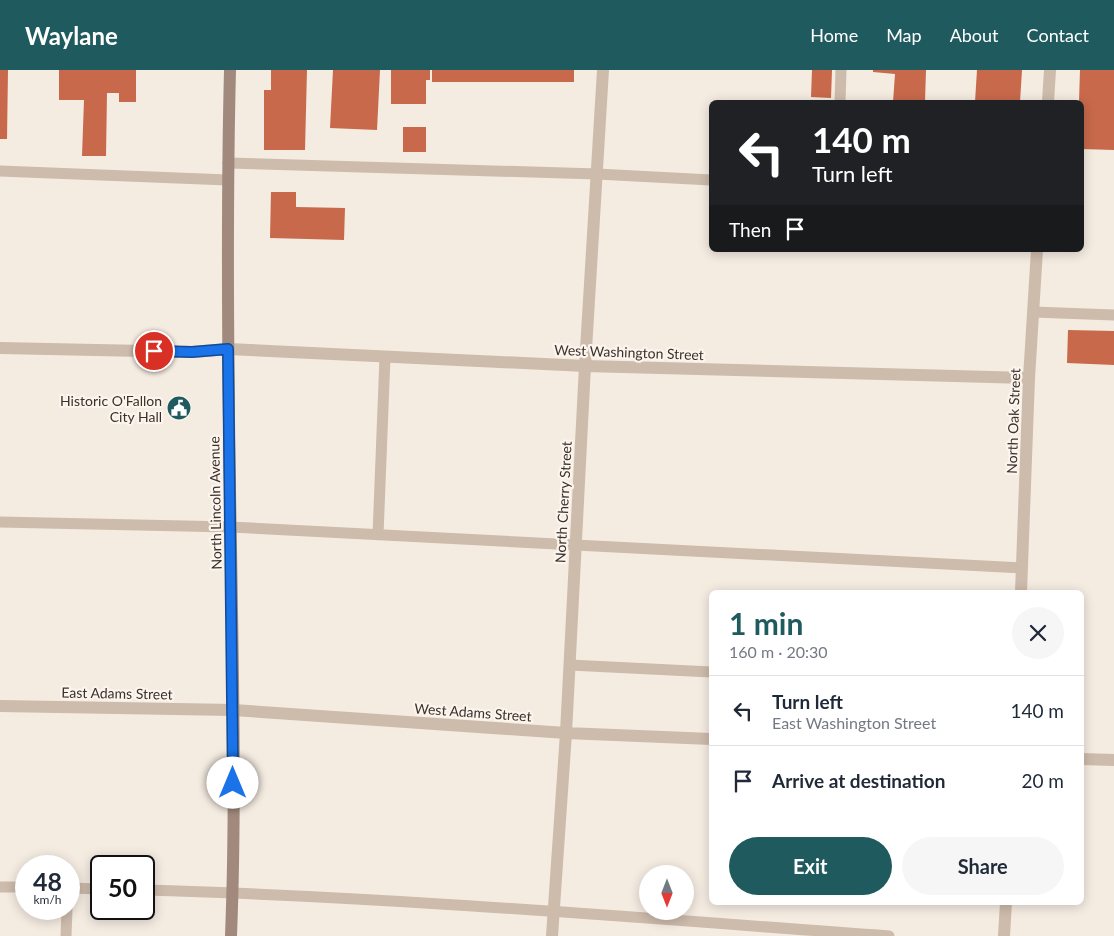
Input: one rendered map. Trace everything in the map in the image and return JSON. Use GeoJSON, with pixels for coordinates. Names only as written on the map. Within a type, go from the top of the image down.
{"type":"FeatureCollection","features":[{"type":"Feature","properties":{"kind":"main road","name":"North Lincoln Avenue"},"geometry":{"type":"LineString","coordinates":[[230,70],[228,349],[233,710],[232,936]]}},
{"type":"Feature","properties":{"kind":"street","name":"North Cherry Street"},"geometry":{"type":"LineString","coordinates":[[552,936],[566,733],[603,70]]}},
{"type":"Feature","properties":{"kind":"street"},"geometry":{"type":"LineString","coordinates":[[1048,100],[1050,70]]}},
{"type":"Feature","properties":{"kind":"street","name":"North Oak Street"},"geometry":{"type":"LineString","coordinates":[[1021,590],[1029,378],[1037,252]]}},
{"type":"Feature","properties":{"kind":"street","name":"West Washington Street"},"geometry":{"type":"LineString","coordinates":[[0,348],[192,352],[228,349],[585,366],[1029,378]]}},
{"type":"Feature","properties":{"kind":"street","name":"East Adams Street"},"geometry":{"type":"LineString","coordinates":[[0,706],[233,710]]}},
{"type":"Feature","properties":{"kind":"street","name":"West Adams Street"},"geometry":{"type":"LineString","coordinates":[[233,710],[566,733],[709,739]]}},
{"type":"Feature","properties":{"kind":"street"},"geometry":{"type":"LineString","coordinates":[[1084,759],[1114,760]]}},
{"type":"Feature","properties":{"kind":"street"},"geometry":{"type":"LineString","coordinates":[[1004,936],[1006,905]]}},
{"type":"Feature","properties":{"kind":"lane"},"geometry":{"type":"LineString","coordinates":[[840,100],[841,70]]}},
{"type":"Feature","properties":{"kind":"lane"},"geometry":{"type":"LineString","coordinates":[[228,162],[597,174],[709,180]]}},
{"type":"Feature","properties":{"kind":"lane"},"geometry":{"type":"LineString","coordinates":[[0,171],[228,180]]}},
{"type":"Feature","properties":{"kind":"lane"},"geometry":{"type":"LineString","coordinates":[[1033,312],[1114,315]]}},
{"type":"Feature","properties":{"kind":"lane"},"geometry":{"type":"LineString","coordinates":[[378,535],[385,356]]}},
{"type":"Feature","properties":{"kind":"lane"},"geometry":{"type":"LineString","coordinates":[[0,522],[230,527],[1022,568]]}},
{"type":"Feature","properties":{"kind":"lane"},"geometry":{"type":"LineString","coordinates":[[570,665],[709,672]]}},
{"type":"Feature","properties":{"kind":"lane"},"geometry":{"type":"LineString","coordinates":[[0,886],[15,887]]}},
{"type":"Feature","properties":{"kind":"lane"},"geometry":{"type":"LineString","coordinates":[[155,890],[233,893],[554,912],[830,934],[889,936]]}},
{"type":"Feature","properties":{"kind":"lane"},"geometry":{"type":"LineString","coordinates":[[66,936],[67,920]]}},
{"type":"Feature","properties":{"kind":"building"},"geometry":{"type":"Polygon","coordinates":[[[0,70],[8,70],[7,139],[0,139],[0,70]]]}},
{"type":"Feature","properties":{"kind":"building"},"geometry":{"type":"Polygon","coordinates":[[[59,70],[136,70],[136,102],[119,102],[119,93],[107,93],[106,156],[82,156],[84,100],[59,100],[59,70]]]}},
{"type":"Feature","properties":{"kind":"building"},"geometry":{"type":"Polygon","coordinates":[[[271,70],[307,70],[305,150],[264,150],[264,90],[271,90],[271,70]]]}},
{"type":"Feature","properties":{"kind":"building"},"geometry":{"type":"Polygon","coordinates":[[[333,70],[380,70],[377,130],[330,128],[333,70]]]}},
{"type":"Feature","properties":{"kind":"building"},"geometry":{"type":"Polygon","coordinates":[[[391,70],[430,70],[430,80],[426,80],[426,104],[391,104],[391,70]]]}},
{"type":"Feature","properties":{"kind":"building"},"geometry":{"type":"Polygon","coordinates":[[[432,70],[574,70],[574,82],[432,82],[432,70]]]}},
{"type":"Feature","properties":{"kind":"building"},"geometry":{"type":"Polygon","coordinates":[[[812,70],[832,70],[831,98],[811,97],[812,70]]]}},
{"type":"Feature","properties":{"kind":"building"},"geometry":{"type":"Polygon","coordinates":[[[873,70],[926,70],[925,100],[893,100],[895,74],[873,72],[873,70]]]}},
{"type":"Feature","properties":{"kind":"building"},"geometry":{"type":"Polygon","coordinates":[[[977,70],[1022,70],[1020,100],[975,100],[977,70]]]}},
{"type":"Feature","properties":{"kind":"building"},"geometry":{"type":"Polygon","coordinates":[[[1080,70],[1114,70],[1114,150],[1084,149],[1084,100],[1079,100],[1080,70]]]}},
{"type":"Feature","properties":{"kind":"building"},"geometry":{"type":"Polygon","coordinates":[[[403,127],[426,127],[426,152],[403,152],[403,127]]]}},
{"type":"Feature","properties":{"kind":"building"},"geometry":{"type":"Polygon","coordinates":[[[271,192],[296,192],[296,207],[345,208],[344,240],[270,238],[271,192]]]}},
{"type":"Feature","properties":{"kind":"building"},"geometry":{"type":"Polygon","coordinates":[[[1068,330],[1114,331],[1114,365],[1067,363],[1068,330]]]}},
{"type":"Feature","properties":{"kind":"place","name":"Historic O'Fallon City Hall"},"geometry":{"type":"Point","coordinates":[179,408]}},
{"type":"Feature","properties":{"kind":"route"},"geometry":{"type":"LineString","coordinates":[[154,351],[192,352],[228,349],[233,783]]}}]}
